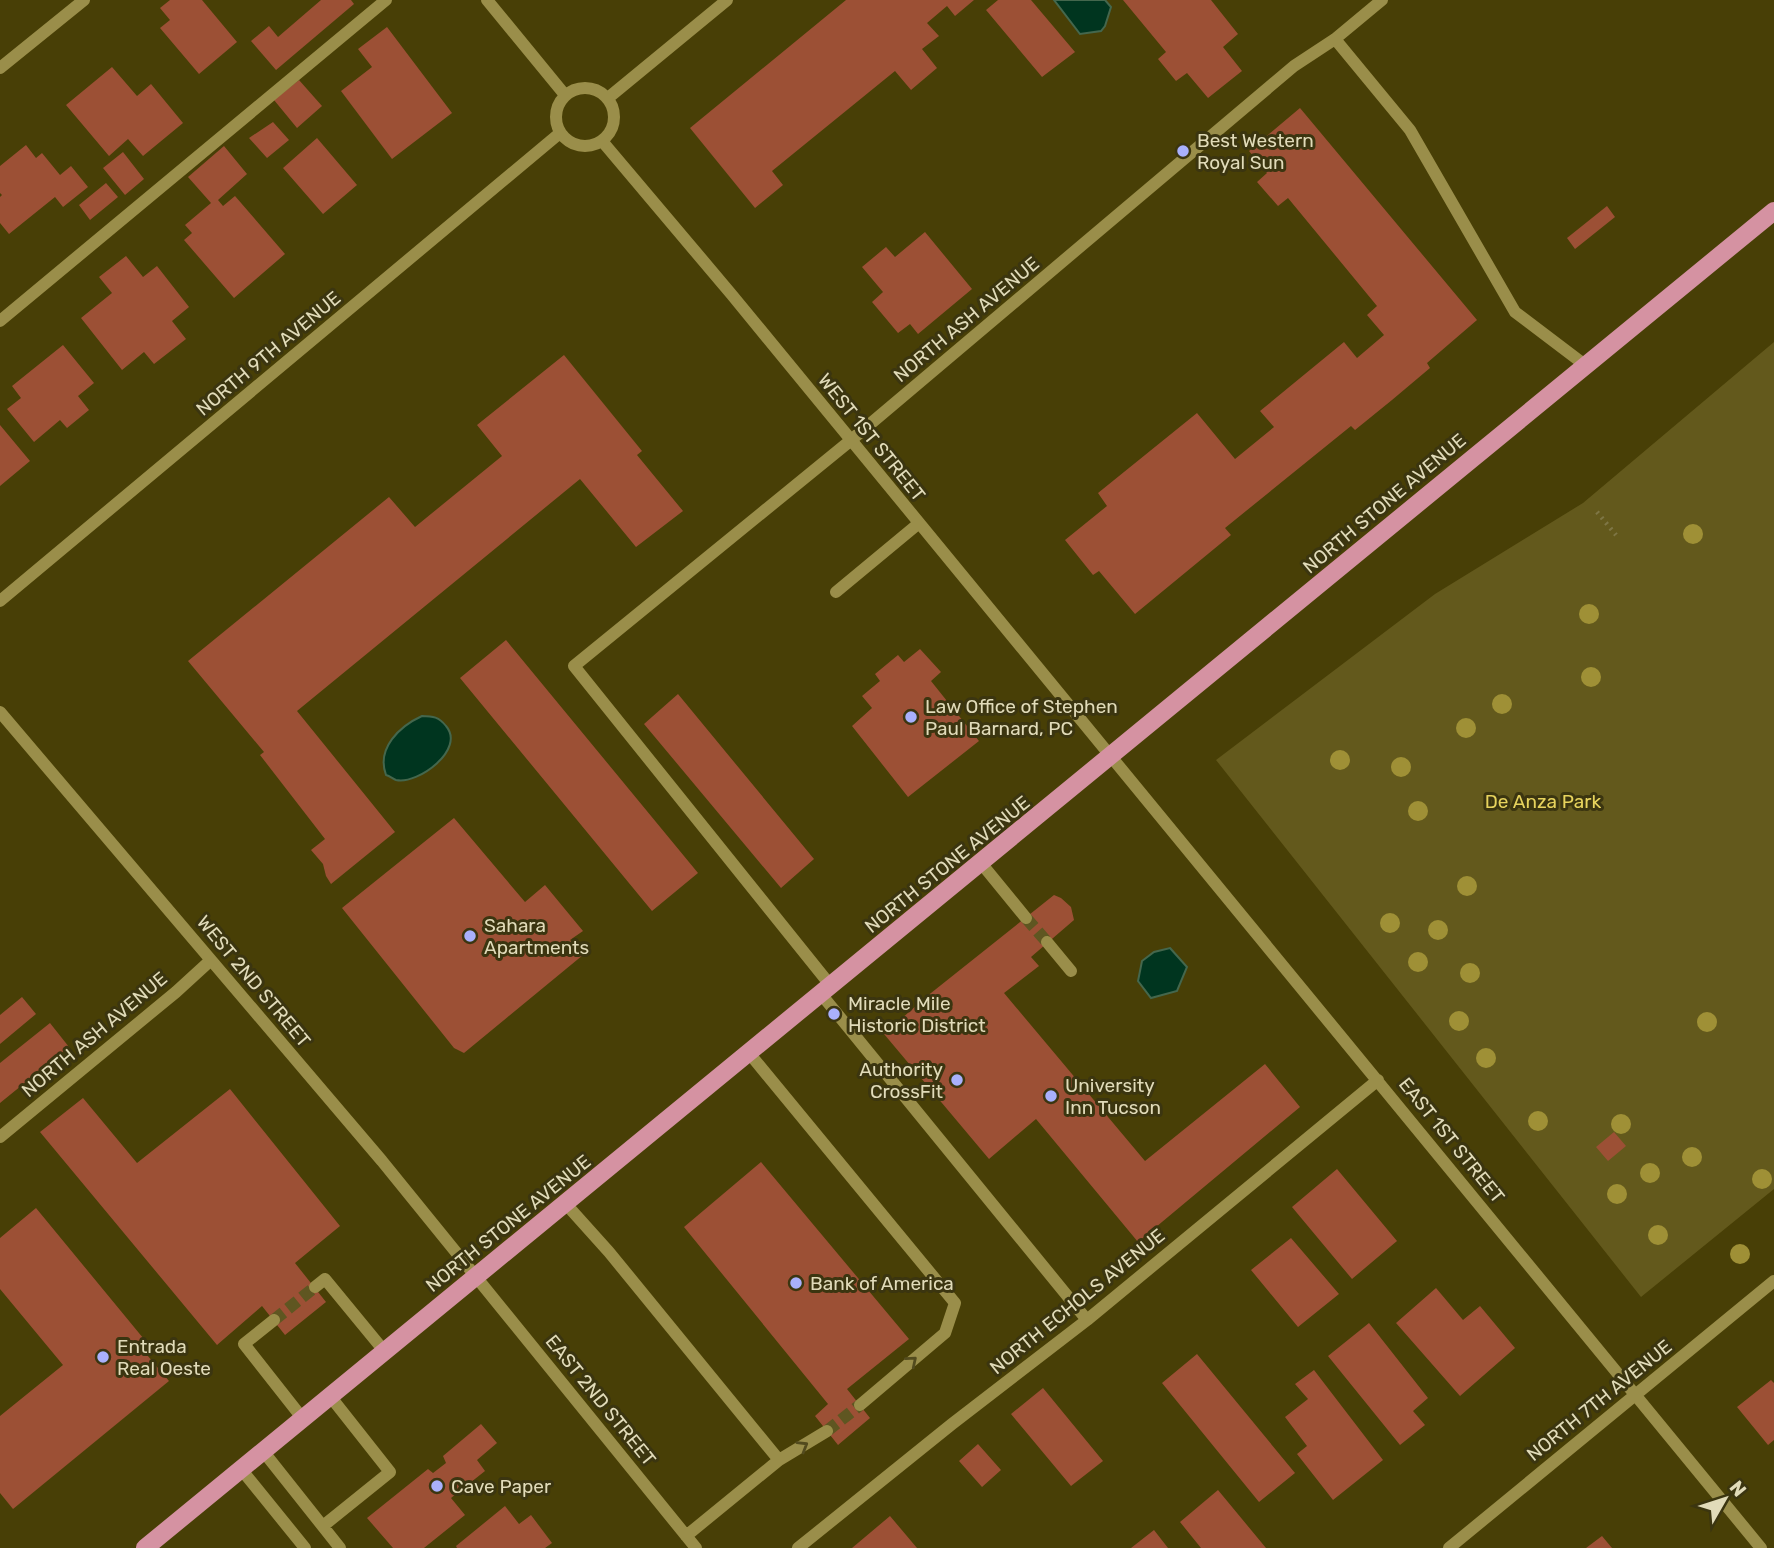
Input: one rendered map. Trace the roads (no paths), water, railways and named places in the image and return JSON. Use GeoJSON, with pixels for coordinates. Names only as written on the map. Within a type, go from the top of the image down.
{"type":"FeatureCollection","features":[{"type":"Feature","properties":{"kind":"main road","name":"NORTH STONE AVENUE"},"geometry":{"type":"LineString","coordinates":[[145,1548],[1774,211]]}},
{"type":"Feature","properties":{"kind":"street"},"geometry":{"type":"LineString","coordinates":[[0,68],[84,0]]}},
{"type":"Feature","properties":{"kind":"street"},"geometry":{"type":"LineString","coordinates":[[0,321],[386,0]]}},
{"type":"Feature","properties":{"kind":"street"},"geometry":{"type":"LineString","coordinates":[[487,0],[565,95]]}},
{"type":"Feature","properties":{"kind":"street"},"geometry":{"type":"LineString","coordinates":[[608,98],[727,0]]}},
{"type":"Feature","properties":{"kind":"street","name":"NORTH ASH AVENUE"},"geometry":{"type":"LineString","coordinates":[[826,990],[574,666],[850,441],[1294,66],[1335,39],[1382,0]]}},
{"type":"Feature","properties":{"kind":"street"},"geometry":{"type":"LineString","coordinates":[[1335,39],[1410,130],[1515,312],[1585,365]]}},
{"type":"Feature","properties":{"kind":"street"},"geometry":{"type":"LineString","coordinates":[[579,88],[595,89],[608,98],[614,109],[615,121],[611,133],[602,141],[588,146],[572,144],[560,134],[556,120],[557,107],[565,95],[579,88]]}},
{"type":"Feature","properties":{"kind":"street","name":"NORTH 9TH AVENUE"},"geometry":{"type":"LineString","coordinates":[[0,601],[560,134]]}},
{"type":"Feature","properties":{"kind":"street","name":"WEST 1ST STREET"},"geometry":{"type":"LineString","coordinates":[[602,141],[732,295],[1111,757]]}},
{"type":"Feature","properties":{"kind":"street"},"geometry":{"type":"LineString","coordinates":[[836,592],[918,524]]}},
{"type":"Feature","properties":{"kind":"street","name":"WEST 2ND STREET"},"geometry":{"type":"LineString","coordinates":[[0,712],[382,1161],[475,1277]]}},
{"type":"Feature","properties":{"kind":"street","name":"EAST 1ST STREET"},"geometry":{"type":"LineString","coordinates":[[1111,757],[1761,1548]]}},
{"type":"Feature","properties":{"kind":"street"},"geometry":{"type":"LineString","coordinates":[[981,863],[1026,918]]}},
{"type":"Feature","properties":{"kind":"street"},"geometry":{"type":"LineString","coordinates":[[1047,942],[1071,971]]}},
{"type":"Feature","properties":{"kind":"street","name":"NORTH ASH AVENUE"},"geometry":{"type":"LineString","coordinates":[[0,1137],[211,960]]}},
{"type":"Feature","properties":{"kind":"street"},"geometry":{"type":"LineString","coordinates":[[826,990],[1087,1320]]}},
{"type":"Feature","properties":{"kind":"street"},"geometry":{"type":"LineString","coordinates":[[749,1053],[955,1303],[945,1334],[860,1405]]}},
{"type":"Feature","properties":{"kind":"street","name":"NORTH ECHOLS AVENUE"},"geometry":{"type":"LineString","coordinates":[[798,1548],[1087,1320],[1378,1080]]}},
{"type":"Feature","properties":{"kind":"street"},"geometry":{"type":"LineString","coordinates":[[565,1203],[609,1252],[779,1460]]}},
{"type":"Feature","properties":{"kind":"street","name":"EAST 2ND STREET"},"geometry":{"type":"LineString","coordinates":[[475,1277],[696,1548]]}},
{"type":"Feature","properties":{"kind":"street"},"geometry":{"type":"LineString","coordinates":[[315,1287],[326,1279],[385,1352]]}},
{"type":"Feature","properties":{"kind":"street","name":"NORTH 7TH AVENUE"},"geometry":{"type":"LineString","coordinates":[[1449,1548],[1774,1281]]}},
{"type":"Feature","properties":{"kind":"street"},"geometry":{"type":"LineString","coordinates":[[274,1320],[244,1344],[303,1419]]}},
{"type":"Feature","properties":{"kind":"street"},"geometry":{"type":"LineString","coordinates":[[323,1527],[390,1472],[330,1396]]}},
{"type":"Feature","properties":{"kind":"street"},"geometry":{"type":"LineString","coordinates":[[686,1536],[779,1460],[827,1432]]}},
{"type":"Feature","properties":{"kind":"street"},"geometry":{"type":"LineString","coordinates":[[263,1451],[340,1548]]}},
{"type":"Feature","properties":{"kind":"street"},"geometry":{"type":"LineString","coordinates":[[241,1469],[305,1548]]}},
{"type":"Feature","properties":{"kind":"tunnel"},"geometry":{"type":"LineString","coordinates":[[1026,918],[1047,942]]}},
{"type":"Feature","properties":{"kind":"tunnel"},"geometry":{"type":"LineString","coordinates":[[274,1320],[315,1287]]}},
{"type":"Feature","properties":{"kind":"tunnel"},"geometry":{"type":"LineString","coordinates":[[827,1431],[860,1405]]}},
{"type":"Feature","properties":{"kind":"place","name":"Best Western Royal Sun"},"geometry":{"type":"Point","coordinates":[1183,151]}},
{"type":"Feature","properties":{"kind":"place","name":"Law Office of Stephen Paul Barnard, PC"},"geometry":{"type":"Point","coordinates":[911,717]}},
{"type":"Feature","properties":{"kind":"place","name":"Sahara Apartments"},"geometry":{"type":"Point","coordinates":[470,936]}},
{"type":"Feature","properties":{"kind":"place","name":"Miracle Mile Historic District"},"geometry":{"type":"Point","coordinates":[834,1014]}},
{"type":"Feature","properties":{"kind":"place","name":"Authority CrossFit"},"geometry":{"type":"Point","coordinates":[957,1080]}},
{"type":"Feature","properties":{"kind":"place","name":"University Inn Tucson"},"geometry":{"type":"Point","coordinates":[1051,1096]}},
{"type":"Feature","properties":{"kind":"place","name":"Bank of America"},"geometry":{"type":"Point","coordinates":[796,1283]}},
{"type":"Feature","properties":{"kind":"place","name":"Entrada Real Oeste"},"geometry":{"type":"Point","coordinates":[103,1357]}},
{"type":"Feature","properties":{"kind":"place","name":"Cave Paper"},"geometry":{"type":"Point","coordinates":[437,1486]}},
{"type":"Feature","properties":{"kind":"park label","name":"De Anza Park"},"geometry":{"type":"Point","coordinates":[1543,801]}}]}
